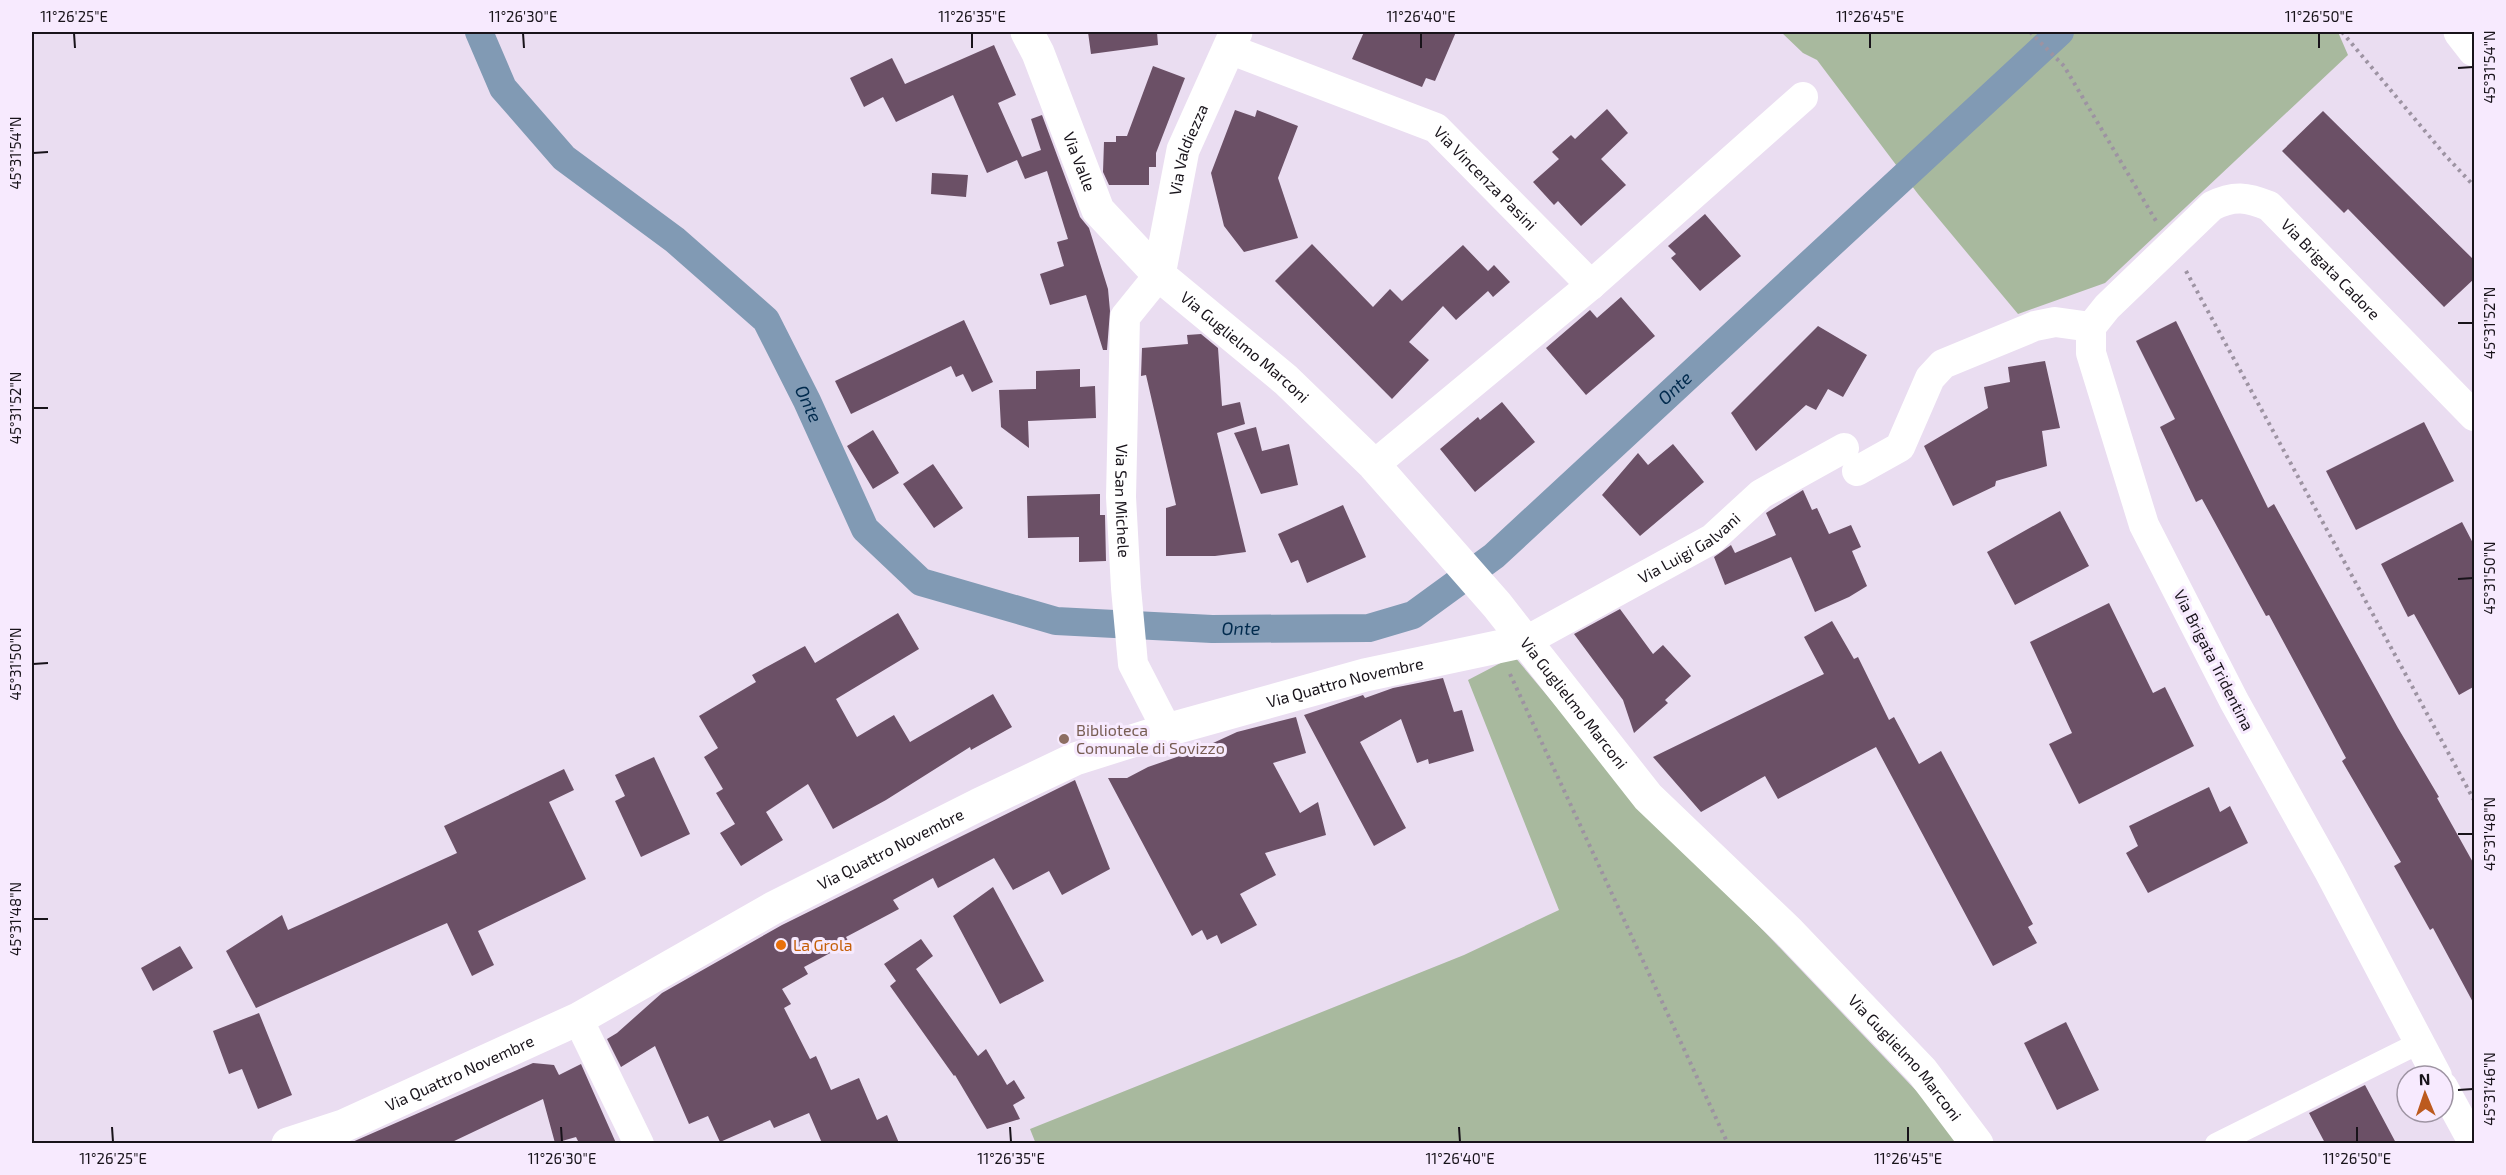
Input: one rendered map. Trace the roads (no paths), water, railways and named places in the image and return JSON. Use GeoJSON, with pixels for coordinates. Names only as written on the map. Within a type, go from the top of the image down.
{"type":"FeatureCollection","features":[{"type":"Feature","properties":{"kind":"street"},"geometry":{"type":"LineString","coordinates":[[2460,32],[2475,50]]}},
{"type":"Feature","properties":{"kind":"street","name":"Via Valle"},"geometry":{"type":"LineString","coordinates":[[1037,39],[1098,210],[1159,274]]}},
{"type":"Feature","properties":{"kind":"street","name":"Via Valdiezza"},"geometry":{"type":"LineString","coordinates":[[1159,274],[1183,150],[1233,40]]}},
{"type":"Feature","properties":{"kind":"street","name":"Via Vincenza Pasini"},"geometry":{"type":"LineString","coordinates":[[1233,40],[1436,128],[1591,285]]}},
{"type":"Feature","properties":{"kind":"street"},"geometry":{"type":"LineString","coordinates":[[1374,465],[1591,285],[1803,97]]}},
{"type":"Feature","properties":{"kind":"street","name":"Via Brigata Cadore"},"geometry":{"type":"LineString","coordinates":[[2091,327],[2107,307],[2212,207],[2239,197],[2269,206],[2475,416]]}},
{"type":"Feature","properties":{"kind":"street","name":"Via Guglielmo Marconi"},"geometry":{"type":"LineString","coordinates":[[1159,274],[1286,380],[1374,465],[1452,557],[1497,605],[1512,645],[1648,797],[1788,931],[1922,1071],[1977,1143]]}},
{"type":"Feature","properties":{"kind":"street","name":"Via San Michele"},"geometry":{"type":"LineString","coordinates":[[1159,274],[1125,317],[1121,497],[1133,664],[1167,730]]}},
{"type":"Feature","properties":{"kind":"street","name":"Via Luigi Galvani"},"geometry":{"type":"LineString","coordinates":[[1512,645],[1712,539],[1761,494],[1851,460],[1900,447],[1930,378],[1943,363],[2035,326],[2055,322],[2091,327]]}},
{"type":"Feature","properties":{"kind":"street","name":"Via Brigata Tridentina"},"geometry":{"type":"LineString","coordinates":[[2091,327],[2091,353],[2144,525],[2234,701],[2330,873],[2430,1064]]}},
{"type":"Feature","properties":{"kind":"street","name":"Via Quattro Novembre"},"geometry":{"type":"LineString","coordinates":[[288,1143],[343,1126],[578,1019],[773,908],[1075,759],[1167,730],[1365,675],[1512,645]]}},
{"type":"Feature","properties":{"kind":"street"},"geometry":{"type":"LineString","coordinates":[[578,1019],[639,1143]]}},
{"type":"Feature","properties":{"kind":"street"},"geometry":{"type":"LineString","coordinates":[[2216,1143],[2419,1043]]}},
{"type":"Feature","properties":{"kind":"street"},"geometry":{"type":"LineString","coordinates":[[2455,1109],[2474,1143]]}},
{"type":"Feature","properties":{"kind":"waterway","name":"Onte"},"geometry":{"type":"LineString","coordinates":[[479,32],[503,88],[564,158],[675,240],[766,320],[807,401],[865,529],[921,582],[1056,621],[1212,629],[1369,628],[1413,615],[1494,556],[2060,32]]}},
{"type":"Feature","properties":{"kind":"place","name":"Biblioteca Comunale di Sovizzo"},"geometry":{"type":"Point","coordinates":[1064,739]}},
{"type":"Feature","properties":{"kind":"place","name":"La Grola"},"geometry":{"type":"Point","coordinates":[781,945]}}]}
